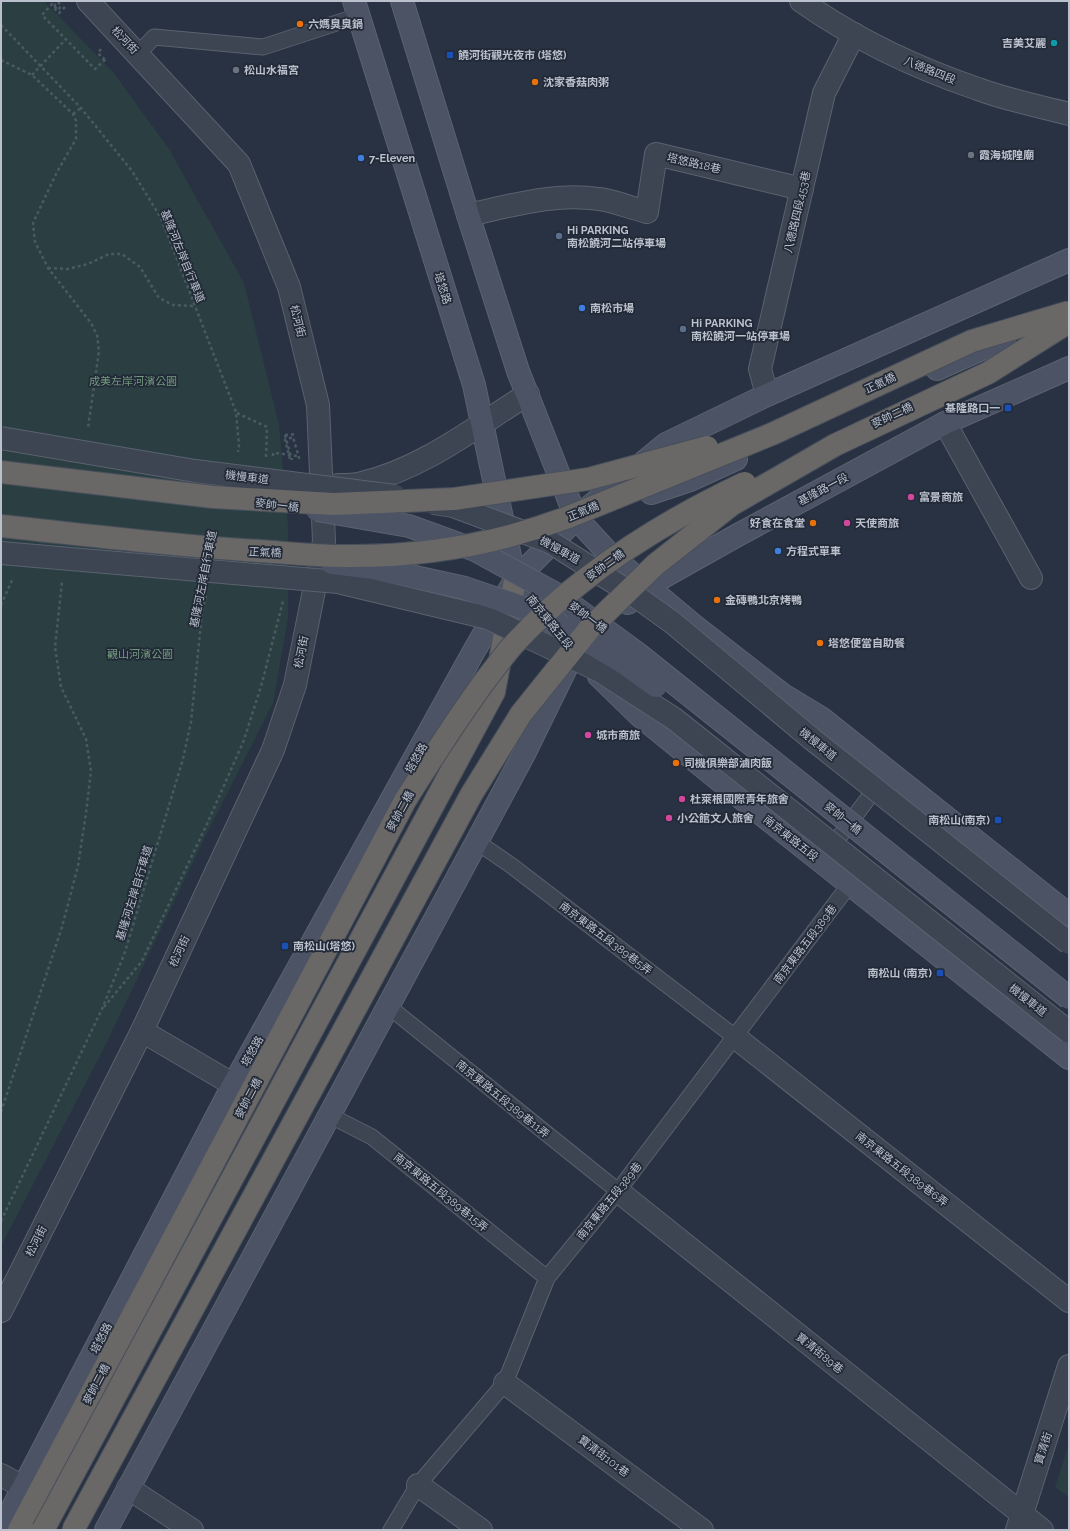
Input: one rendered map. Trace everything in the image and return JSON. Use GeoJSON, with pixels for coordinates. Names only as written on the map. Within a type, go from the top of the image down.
{"type":"FeatureCollection","features":[{"type":"Feature","properties":{"kind":"highway","name":"正氣橋"},"geometry":{"type":"LineString","coordinates":[[201,548],[344,556],[386,555],[433,551],[496,540],[536,529],[772,434],[972,341],[1069,311]]}},
{"type":"Feature","properties":{"kind":"highway","name":"正氣橋"},"geometry":{"type":"LineString","coordinates":[[214,497],[332,504],[454,499],[588,479],[700,450],[816,409],[982,337],[1033,333],[1069,316]]}},
{"type":"Feature","properties":{"kind":"highway","name":"麥帥二橋"},"geometry":{"type":"LineString","coordinates":[[74,1530],[471,795],[521,714],[590,628],[655,564],[731,505],[835,445],[988,373],[1069,322]]}},
{"type":"Feature","properties":{"kind":"highway","name":"麥帥二橋"},"geometry":{"type":"LineString","coordinates":[[19,1530],[406,798],[458,716],[512,645],[565,594],[634,544],[720,495],[996,367],[1033,333]]}},
{"type":"Feature","properties":{"kind":"highway","name":"麥帥一橋"},"geometry":{"type":"LineString","coordinates":[[1,473],[214,497]]}},
{"type":"Feature","properties":{"kind":"highway","name":"麥帥一橋"},"geometry":{"type":"LineString","coordinates":[[1,526],[201,548]]}},
{"type":"Feature","properties":{"kind":"highway"},"geometry":{"type":"LineString","coordinates":[[43,1530],[494,692],[515,580]]}},
{"type":"Feature","properties":{"kind":"main road"},"geometry":{"type":"LineString","coordinates":[[402,1],[518,371],[576,518],[612,557],[647,586],[782,694],[821,718],[1069,915]]}},
{"type":"Feature","properties":{"kind":"main road","name":"塔悠路"},"geometry":{"type":"LineString","coordinates":[[356,8],[474,385],[515,580]]}},
{"type":"Feature","properties":{"kind":"main road"},"geometry":{"type":"LineString","coordinates":[[576,518],[666,444],[767,395],[1069,260]]}},
{"type":"Feature","properties":{"kind":"main road"},"geometry":{"type":"LineString","coordinates":[[576,518],[690,480],[1069,311]]}},
{"type":"Feature","properties":{"kind":"main road","name":"基隆路一段"},"geometry":{"type":"LineString","coordinates":[[574,651],[647,586],[945,423],[1069,368]]}},
{"type":"Feature","properties":{"kind":"main road","name":"麥帥一橋"},"geometry":{"type":"LineString","coordinates":[[1,473],[331,512],[409,526],[475,550],[556,594],[638,654],[1069,998]]}},
{"type":"Feature","properties":{"kind":"main road","name":"塔悠路"},"geometry":{"type":"LineString","coordinates":[[1,1530],[234,1085],[474,651],[515,580],[576,518]]}},
{"type":"Feature","properties":{"kind":"main road","name":"麥帥一橋"},"geometry":{"type":"LineString","coordinates":[[1,526],[374,568],[465,588],[541,614],[624,663],[716,730],[1069,1008]]}},
{"type":"Feature","properties":{"kind":"main road","name":"南京東路五段"},"geometry":{"type":"LineString","coordinates":[[515,580],[574,651],[639,715],[1069,1058]]}},
{"type":"Feature","properties":{"kind":"main road"},"geometry":{"type":"LineString","coordinates":[[106,1530],[524,754],[574,651]]}},
{"type":"Feature","properties":{"kind":"street","name":"松河街"},"geometry":{"type":"LineString","coordinates":[[1,1310],[142,1031],[273,750],[295,685],[324,541],[323,486],[318,404],[289,287],[239,164],[88,1]]}},
{"type":"Feature","properties":{"kind":"street","name":"八德路四段"},"geometry":{"type":"LineString","coordinates":[[801,1],[854,34],[895,56],[978,90],[1069,114]]}},
{"type":"Feature","properties":{"kind":"street","name":"八德路四段453巷"},"geometry":{"type":"LineString","coordinates":[[767,395],[760,369],[802,189],[810,146],[824,93],[854,34]]}},
{"type":"Feature","properties":{"kind":"street","name":"塔悠路18巷"},"geometry":{"type":"LineString","coordinates":[[468,215],[518,204],[560,198],[599,199],[647,212],[656,154],[802,189]]}},
{"type":"Feature","properties":{"kind":"street"},"geometry":{"type":"LineString","coordinates":[[323,486],[361,484],[417,463],[447,446],[528,394]]}},
{"type":"Feature","properties":{"kind":"street"},"geometry":{"type":"LineString","coordinates":[[945,423],[1031,578]]}},
{"type":"Feature","properties":{"kind":"street","name":"機慢車道"},"geometry":{"type":"LineString","coordinates":[[1,438],[195,471],[369,492],[454,506],[550,542],[674,623],[812,739],[1069,943]]}},
{"type":"Feature","properties":{"kind":"street","name":"機慢車道"},"geometry":{"type":"LineString","coordinates":[[1,553],[338,582],[488,618],[600,671],[673,718],[1069,1032]]}},
{"type":"Feature","properties":{"kind":"street"},"geometry":{"type":"LineString","coordinates":[[142,1031],[234,1085]]}},
{"type":"Feature","properties":{"kind":"street","name":"南京東路五段389巷6弄"},"geometry":{"type":"LineString","coordinates":[[735,1037],[1069,1300]]}},
{"type":"Feature","properties":{"kind":"street","name":"寶清街89巷"},"geometry":{"type":"LineString","coordinates":[[618,1191],[1019,1522],[1042,1530]]}},
{"type":"Feature","properties":{"kind":"street","name":"寶清街"},"geometry":{"type":"LineString","coordinates":[[1019,1522],[1069,1366]]}},
{"type":"Feature","properties":{"kind":"street","name":"寶清街101巷"},"geometry":{"type":"LineString","coordinates":[[505,1383],[702,1530]]}},
{"type":"Feature","properties":{"kind":"street"},"geometry":{"type":"LineString","coordinates":[[1,1475],[23,1487]]}},
{"type":"Feature","properties":{"kind":"street"},"geometry":{"type":"LineString","coordinates":[[418,1485],[481,1530]]}},
{"type":"Feature","properties":{"kind":"street"},"geometry":{"type":"LineString","coordinates":[[128,1488],[192,1530]]}},
{"type":"Feature","properties":{"kind":"lane"},"geometry":{"type":"LineString","coordinates":[[138,54],[154,37],[263,47],[356,8]]}},
{"type":"Feature","properties":{"kind":"lane"},"geometry":{"type":"LineString","coordinates":[[821,861],[888,771]]}},
{"type":"Feature","properties":{"kind":"lane","name":"南京東路五段389巷5弄"},"geometry":{"type":"LineString","coordinates":[[476,842],[512,866],[735,1037]]}},
{"type":"Feature","properties":{"kind":"lane","name":"南京東路五段389巷"},"geometry":{"type":"LineString","coordinates":[[390,1530],[418,1485],[505,1383],[547,1278],[618,1191],[850,884]]}},
{"type":"Feature","properties":{"kind":"lane","name":"南京東路五段389巷11弄"},"geometry":{"type":"LineString","coordinates":[[388,1006],[618,1191]]}},
{"type":"Feature","properties":{"kind":"lane","name":"南京東路五段389巷15弄"},"geometry":{"type":"LineString","coordinates":[[329,1115],[372,1137],[547,1278]]}},
{"type":"Feature","properties":{"kind":"path"},"geometry":{"type":"LineString","coordinates":[[66,5],[59,13],[53,7],[58,2],[61,6],[58,10],[52,4],[42,15],[95,69],[106,59]]}},
{"type":"Feature","properties":{"kind":"path","name":"基隆河左岸自行車道"},"geometry":{"type":"LineString","coordinates":[[1,25],[80,108],[132,171],[161,218],[236,412],[239,446],[237,454]]}},
{"type":"Feature","properties":{"kind":"path"},"geometry":{"type":"LineString","coordinates":[[32,75],[66,39]]}},
{"type":"Feature","properties":{"kind":"path"},"geometry":{"type":"LineString","coordinates":[[98,53],[103,59],[107,55]]}},
{"type":"Feature","properties":{"kind":"path"},"geometry":{"type":"LineString","coordinates":[[1,60],[32,75],[73,114],[76,121],[76,139],[57,172],[33,223],[34,242],[48,268],[91,323],[97,335],[99,351],[86,436]]}},
{"type":"Feature","properties":{"kind":"path"},"geometry":{"type":"LineString","coordinates":[[73,114],[80,108]]}},
{"type":"Feature","properties":{"kind":"path"},"geometry":{"type":"LineString","coordinates":[[48,268],[68,269],[88,264],[109,254],[122,254],[140,267],[159,298],[174,305],[195,306]]}},
{"type":"Feature","properties":{"kind":"path"},"geometry":{"type":"LineString","coordinates":[[236,412],[267,427],[266,462]]}},
{"type":"Feature","properties":{"kind":"path"},"geometry":{"type":"LineString","coordinates":[[293,461],[284,435],[300,433]]}},
{"type":"Feature","properties":{"kind":"path"},"geometry":{"type":"LineString","coordinates":[[292,466],[285,440],[293,438],[302,466]]}},
{"type":"Feature","properties":{"kind":"path"},"geometry":{"type":"LineString","coordinates":[[276,453],[303,457]]}},
{"type":"Feature","properties":{"kind":"path"},"geometry":{"type":"LineString","coordinates":[[1,1112],[62,927],[78,866],[91,771],[86,739],[61,687],[55,647],[63,575]]}},
{"type":"Feature","properties":{"kind":"path","name":"基隆河左岸自行車道"},"geometry":{"type":"LineString","coordinates":[[1,1221],[102,1009],[124,952],[183,760],[191,722],[202,613],[207,590]]}},
{"type":"Feature","properties":{"kind":"path"},"geometry":{"type":"LineString","coordinates":[[102,1009],[142,961],[207,824],[244,740],[262,683],[285,594]]}},
{"type":"Feature","properties":{"kind":"green space"},"geometry":{"type":"Polygon","coordinates":[[[1,1],[44,1],[113,72],[169,149],[244,283],[279,425],[288,527],[288,618],[273,703],[205,837],[104,1048],[1,1246],[1,1]]]}},
{"type":"Feature","properties":{"kind":"green space"},"geometry":{"type":"Polygon","coordinates":[[[1069,1444],[1069,1497],[1055,1487],[1069,1444]]]}},
{"type":"Feature","properties":{"kind":"place","name":"六媽臭臭鍋"},"geometry":{"type":"Point","coordinates":[300,24]}},
{"type":"Feature","properties":{"kind":"place","name":"吉美艾麗"},"geometry":{"type":"Point","coordinates":[1054,43]}},
{"type":"Feature","properties":{"kind":"place","name":"饒河街觀光夜市 (塔悠)"},"geometry":{"type":"Point","coordinates":[450,55]}},
{"type":"Feature","properties":{"kind":"place","name":"松山水福宮"},"geometry":{"type":"Point","coordinates":[236,70]}},
{"type":"Feature","properties":{"kind":"place","name":"沈家香菇肉粥"},"geometry":{"type":"Point","coordinates":[535,82]}},
{"type":"Feature","properties":{"kind":"place","name":"霞海城隍廟"},"geometry":{"type":"Point","coordinates":[971,155]}},
{"type":"Feature","properties":{"kind":"place","name":"7-Eleven"},"geometry":{"type":"Point","coordinates":[361,158]}},
{"type":"Feature","properties":{"kind":"place","name":"Hi PARKING 南松饒河二站停車場"},"geometry":{"type":"Point","coordinates":[559,236]}},
{"type":"Feature","properties":{"kind":"place","name":"南松市場"},"geometry":{"type":"Point","coordinates":[582,308]}},
{"type":"Feature","properties":{"kind":"place","name":"Hi PARKING 南松饒河一站停車場"},"geometry":{"type":"Point","coordinates":[683,329]}},
{"type":"Feature","properties":{"kind":"place","name":"基隆路口一"},"geometry":{"type":"Point","coordinates":[1008,408]}},
{"type":"Feature","properties":{"kind":"place","name":"富景商旅"},"geometry":{"type":"Point","coordinates":[911,497]}},
{"type":"Feature","properties":{"kind":"place","name":"好食在食堂"},"geometry":{"type":"Point","coordinates":[813,523]}},
{"type":"Feature","properties":{"kind":"place","name":"天使商旅"},"geometry":{"type":"Point","coordinates":[847,523]}},
{"type":"Feature","properties":{"kind":"place","name":"方程式單車"},"geometry":{"type":"Point","coordinates":[778,551]}},
{"type":"Feature","properties":{"kind":"place","name":"金磚鴨北京烤鴨"},"geometry":{"type":"Point","coordinates":[717,600]}},
{"type":"Feature","properties":{"kind":"place","name":"塔悠便當自助餐"},"geometry":{"type":"Point","coordinates":[820,643]}},
{"type":"Feature","properties":{"kind":"place","name":"城市商旅"},"geometry":{"type":"Point","coordinates":[588,735]}},
{"type":"Feature","properties":{"kind":"place","name":"司機俱樂部滷肉飯"},"geometry":{"type":"Point","coordinates":[676,763]}},
{"type":"Feature","properties":{"kind":"place","name":"杜萊根國際青年旅舍"},"geometry":{"type":"Point","coordinates":[682,799]}},
{"type":"Feature","properties":{"kind":"place","name":"小公館文人旅舍"},"geometry":{"type":"Point","coordinates":[669,818]}},
{"type":"Feature","properties":{"kind":"place","name":"南松山(南京)"},"geometry":{"type":"Point","coordinates":[998,820]}},
{"type":"Feature","properties":{"kind":"place","name":"南松山(塔悠)"},"geometry":{"type":"Point","coordinates":[285,946]}},
{"type":"Feature","properties":{"kind":"place","name":"南松山 (南京)"},"geometry":{"type":"Point","coordinates":[940,973]}},
{"type":"Feature","properties":{"kind":"park label","name":"成美左岸河濱公園"},"geometry":{"type":"Point","coordinates":[133,381]}},
{"type":"Feature","properties":{"kind":"park label","name":"觀山河濱公園"},"geometry":{"type":"Point","coordinates":[140,654]}}]}
